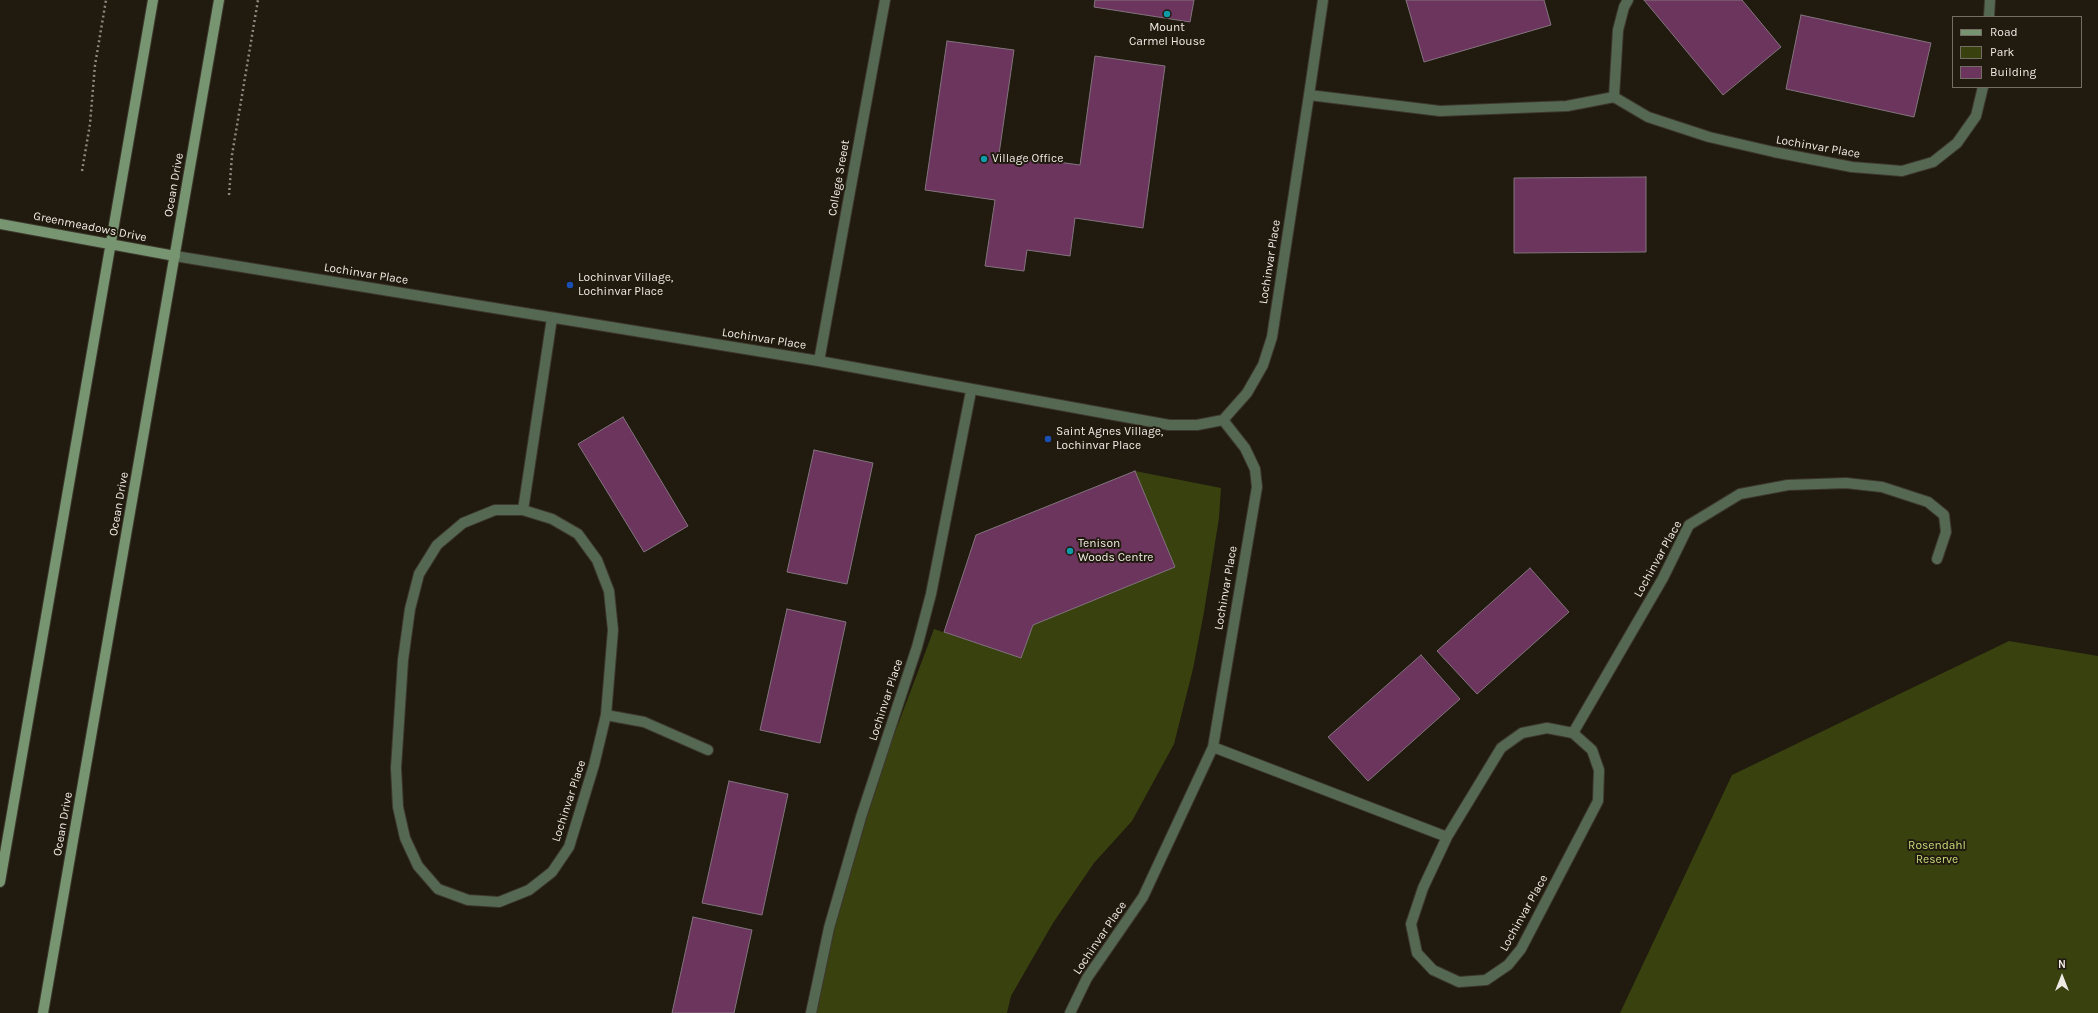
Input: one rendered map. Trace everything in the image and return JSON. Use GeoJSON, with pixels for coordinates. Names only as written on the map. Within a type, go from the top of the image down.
{"type":"FeatureCollection","features":[{"type":"Feature","properties":{"kind":"main road"},"geometry":{"type":"LineString","coordinates":[[0,882],[110,244],[154,0]]}},
{"type":"Feature","properties":{"kind":"main road","name":"Ocean Drive"},"geometry":{"type":"LineString","coordinates":[[43,1013],[175,256],[218,0]]}},
{"type":"Feature","properties":{"kind":"main road","name":"Greenmeadows Drive"},"geometry":{"type":"LineString","coordinates":[[0,224],[175,256]]}},
{"type":"Feature","properties":{"kind":"street","name":"College Sreeet"},"geometry":{"type":"LineString","coordinates":[[819,361],[885,0]]}},
{"type":"Feature","properties":{"kind":"street","name":"Lochinvar Place"},"geometry":{"type":"LineString","coordinates":[[175,256],[819,361],[1169,425],[1197,425],[1223,420],[1247,393],[1263,365],[1272,337],[1323,0]]}},
{"type":"Feature","properties":{"kind":"street"},"geometry":{"type":"LineString","coordinates":[[1309,95],[1440,111],[1566,106],[1614,97],[1618,30],[1624,7],[1628,0]]}},
{"type":"Feature","properties":{"kind":"street"},"geometry":{"type":"LineString","coordinates":[[1990,0],[1990,16]]}},
{"type":"Feature","properties":{"kind":"street","name":"Lochinvar Place"},"geometry":{"type":"LineString","coordinates":[[1614,97],[1648,116],[1709,137],[1774,152],[1852,167],[1902,171],[1933,162],[1957,143],[1976,116],[1983,88]]}},
{"type":"Feature","properties":{"kind":"street"},"geometry":{"type":"LineString","coordinates":[[523,510],[552,318]]}},
{"type":"Feature","properties":{"kind":"street","name":"Lochinvar Place"},"geometry":{"type":"LineString","coordinates":[[811,1013],[829,928],[861,817],[917,647],[931,594],[971,390]]}},
{"type":"Feature","properties":{"kind":"street","name":"Lochinvar Place"},"geometry":{"type":"LineString","coordinates":[[1070,1013],[1087,978],[1143,897],[1213,747],[1257,486],[1254,469],[1245,448],[1223,420]]}},
{"type":"Feature","properties":{"kind":"street","name":"Lochinvar Place"},"geometry":{"type":"LineString","coordinates":[[1573,733],[1663,578],[1689,525],[1740,494],[1788,485],[1846,483],[1882,487],[1928,502],[1944,515],[1946,532],[1937,559]]}},
{"type":"Feature","properties":{"kind":"street","name":"Lochinvar Place"},"geometry":{"type":"LineString","coordinates":[[495,510],[523,510],[552,519],[578,534],[597,560],[609,591],[613,630],[606,715],[594,765],[569,847],[552,872],[529,890],[499,902],[468,900],[438,889],[418,866],[405,838],[400,814],[396,768],[404,660],[410,609],[419,574],[437,545],[463,523],[495,510]]}},
{"type":"Feature","properties":{"kind":"street"},"geometry":{"type":"LineString","coordinates":[[606,715],[644,722],[708,750]]}},
{"type":"Feature","properties":{"kind":"street","name":"Lochinvar Place"},"geometry":{"type":"LineString","coordinates":[[1547,728],[1573,733],[1592,750],[1599,770],[1598,801],[1521,949],[1508,965],[1486,980],[1459,982],[1433,970],[1417,952],[1411,924],[1423,888],[1447,837],[1501,748],[1522,733],[1547,728]]}},
{"type":"Feature","properties":{"kind":"street"},"geometry":{"type":"LineString","coordinates":[[1213,747],[1447,837]]}},
{"type":"Feature","properties":{"kind":"path"},"geometry":{"type":"LineString","coordinates":[[82,171],[90,124],[95,65],[106,0]]}},
{"type":"Feature","properties":{"kind":"path"},"geometry":{"type":"LineString","coordinates":[[228,195],[232,155],[258,0]]}},
{"type":"Feature","properties":{"kind":"green space"},"geometry":{"type":"Polygon","coordinates":[[[1135,471],[1221,488],[1219,518],[1204,612],[1193,669],[1174,744],[1132,821],[1094,863],[1053,923],[1011,996],[1007,1013],[813,1013],[844,884],[885,759],[934,629],[1021,658],[1033,625],[1175,567],[1135,471]]]}},
{"type":"Feature","properties":{"kind":"green space","name":"Rosendahl Reserve"},"geometry":{"type":"Polygon","coordinates":[[[2009,641],[2098,656],[2098,1013],[1620,1013],[1732,775],[2009,641]]]}},
{"type":"Feature","properties":{"kind":"building","name":"Mount Carmel House"},"geometry":{"type":"Polygon","coordinates":[[[1095,0],[1194,0],[1190,22],[1094,7],[1095,0]]]}},
{"type":"Feature","properties":{"kind":"building"},"geometry":{"type":"Polygon","coordinates":[[[1406,0],[1544,0],[1551,25],[1424,62],[1406,0]]]}},
{"type":"Feature","properties":{"kind":"building"},"geometry":{"type":"Polygon","coordinates":[[[1644,0],[1742,0],[1781,47],[1723,95],[1644,0]]]}},
{"type":"Feature","properties":{"kind":"building"},"geometry":{"type":"Polygon","coordinates":[[[1801,15],[1931,43],[1914,117],[1786,89],[1801,15]]]}},
{"type":"Feature","properties":{"kind":"building","name":"Village Office"},"geometry":{"type":"Polygon","coordinates":[[[947,41],[1014,50],[999,154],[1080,165],[1095,56],[1165,66],[1143,228],[1075,218],[1070,256],[1027,250],[1024,271],[985,266],[995,200],[925,190],[947,41]]]}},
{"type":"Feature","properties":{"kind":"building"},"geometry":{"type":"Polygon","coordinates":[[[1646,177],[1646,252],[1514,253],[1514,178],[1646,177]]]}},
{"type":"Feature","properties":{"kind":"building"},"geometry":{"type":"Polygon","coordinates":[[[623,417],[688,526],[644,552],[578,444],[623,417]]]}},
{"type":"Feature","properties":{"kind":"building"},"geometry":{"type":"Polygon","coordinates":[[[814,450],[873,463],[847,584],[787,572],[814,450]]]}},
{"type":"Feature","properties":{"kind":"building","name":"Tenison Woods Centre"},"geometry":{"type":"Polygon","coordinates":[[[1135,471],[1175,567],[1033,625],[1021,658],[944,632],[976,535],[1135,471]]]}},
{"type":"Feature","properties":{"kind":"building"},"geometry":{"type":"Polygon","coordinates":[[[1530,568],[1569,612],[1477,694],[1437,651],[1530,568]]]}},
{"type":"Feature","properties":{"kind":"building"},"geometry":{"type":"Polygon","coordinates":[[[787,609],[846,622],[820,743],[760,730],[787,609]]]}},
{"type":"Feature","properties":{"kind":"building"},"geometry":{"type":"Polygon","coordinates":[[[1421,655],[1460,699],[1368,781],[1328,737],[1421,655]]]}},
{"type":"Feature","properties":{"kind":"building"},"geometry":{"type":"Polygon","coordinates":[[[729,781],[788,794],[762,915],[702,903],[729,781]]]}},
{"type":"Feature","properties":{"kind":"building"},"geometry":{"type":"Polygon","coordinates":[[[693,917],[752,930],[734,1013],[672,1013],[693,917]]]}},
{"type":"Feature","properties":{"kind":"place","name":"Mount Carmel House"},"geometry":{"type":"Point","coordinates":[1167,14]}},
{"type":"Feature","properties":{"kind":"place","name":"Village Office"},"geometry":{"type":"Point","coordinates":[984,159]}},
{"type":"Feature","properties":{"kind":"place","name":"Lochinvar Village, Lochinvar Place"},"geometry":{"type":"Point","coordinates":[570,285]}},
{"type":"Feature","properties":{"kind":"place","name":"Saint Agnes Village, Lochinvar Place"},"geometry":{"type":"Point","coordinates":[1048,439]}},
{"type":"Feature","properties":{"kind":"place","name":"Tenison Woods Centre"},"geometry":{"type":"Point","coordinates":[1070,551]}}]}
